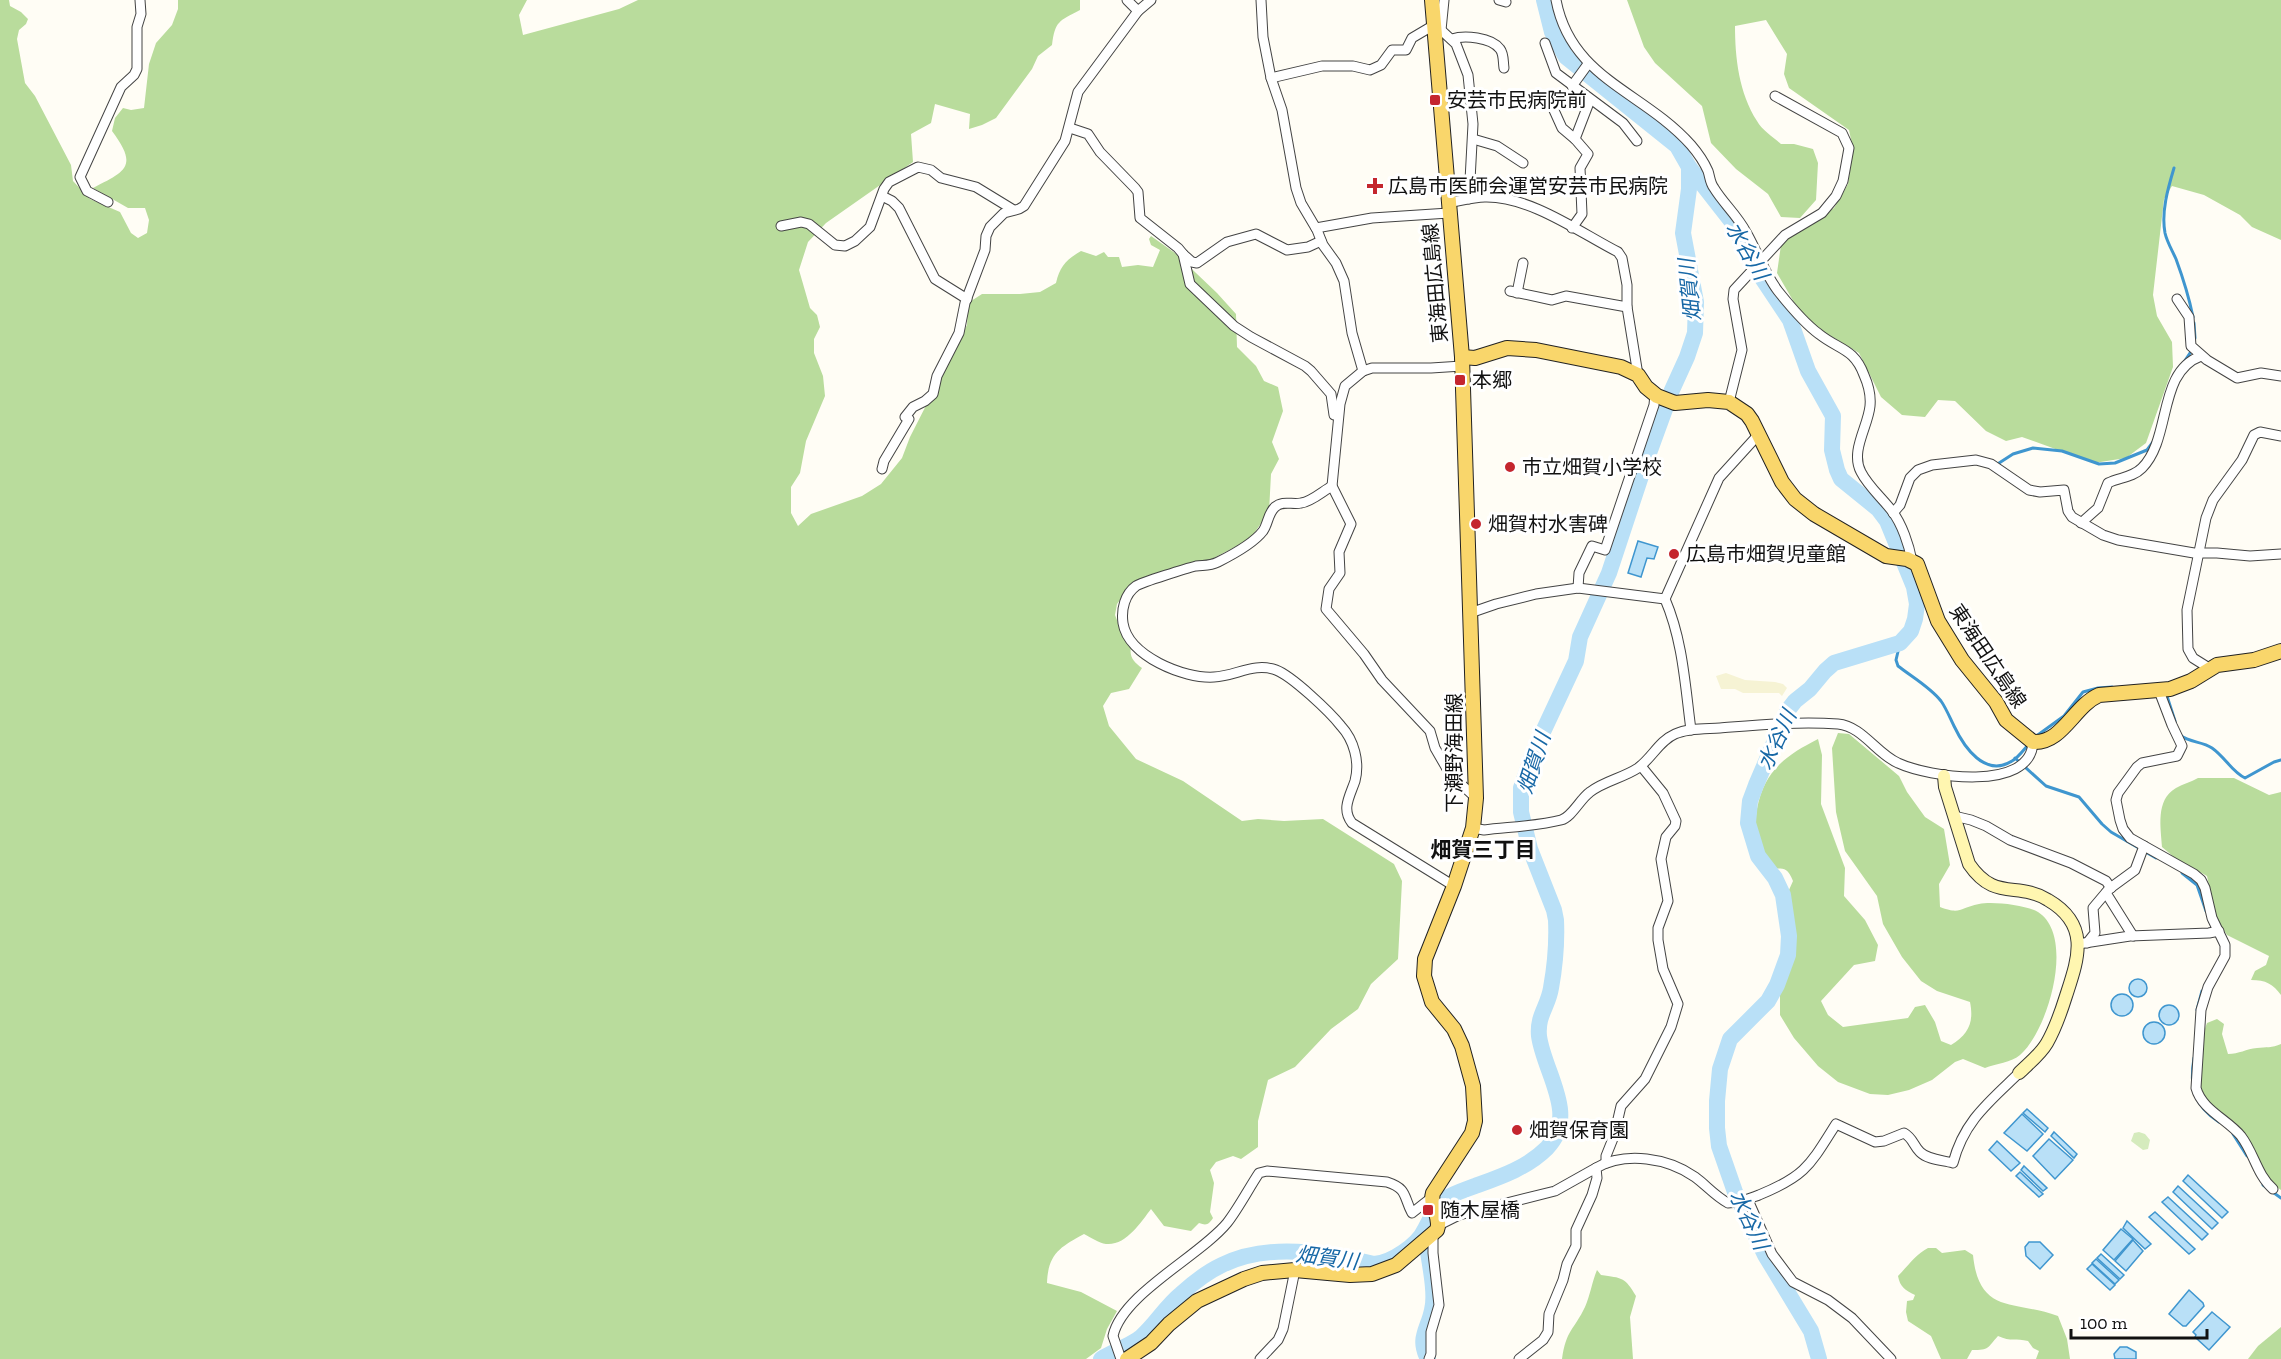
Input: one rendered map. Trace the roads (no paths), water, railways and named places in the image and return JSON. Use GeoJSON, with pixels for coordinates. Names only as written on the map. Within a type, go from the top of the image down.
{"type":"FeatureCollection","features":[{"type":"Feature","properties":{"kind":"main road","name":"東海田広島線"},"geometry":{"type":"LineString","coordinates":[[1432,0],[1437,28],[1448,208],[1462,361],[1507,348],[1536,350],[1621,367],[1638,375],[1646,387],[1656,395],[1675,403],[1708,400],[1729,402]]}},
{"type":"Feature","properties":{"kind":"main road","name":"下瀬野海田線"},"geometry":{"type":"LineString","coordinates":[[1432,1200],[1438,1183],[1472,1133],[1474,1121],[1473,1086],[1462,1046],[1454,1029],[1432,1002],[1424,976],[1425,959],[1454,886],[1473,828],[1476,798],[1462,361]]}},
{"type":"Feature","properties":{"kind":"main road"},"geometry":{"type":"LineString","coordinates":[[1729,402],[1747,414],[1782,482],[1795,499],[1809,511],[1874,549],[1904,559]]}},
{"type":"Feature","properties":{"kind":"main road","name":"東海田広島線"},"geometry":{"type":"LineString","coordinates":[[1904,559],[1920,569],[1938,621],[1966,666],[1996,702],[2001,713],[2028,739]]}},
{"type":"Feature","properties":{"kind":"main road"},"geometry":{"type":"LineString","coordinates":[[2028,739],[2046,741],[2094,697],[2103,694],[2163,690],[2191,681],[2217,665],[2254,660],[2266,654],[2281,651]]}},
{"type":"Feature","properties":{"kind":"main road"},"geometry":{"type":"LineString","coordinates":[[1127,1359],[1151,1343],[1169,1324],[1197,1301],[1254,1275],[1295,1270],[1350,1275],[1372,1274],[1396,1265],[1432,1232],[1432,1200]]}},
{"type":"Feature","properties":{"kind":"street"},"geometry":{"type":"LineString","coordinates":[[108,202],[87,191],[80,177],[121,87],[134,75],[137,27],[141,14],[140,0]]}},
{"type":"Feature","properties":{"kind":"street"},"geometry":{"type":"LineString","coordinates":[[1127,0],[1138,11]]}},
{"type":"Feature","properties":{"kind":"street"},"geometry":{"type":"LineString","coordinates":[[882,469],[884,461],[909,419],[905,417],[913,406],[925,401],[933,394],[938,376],[959,333],[967,299],[985,250],[986,236],[990,226],[1004,213],[1024,206],[1035,186],[1052,164],[1070,128],[1073,105],[1078,92],[1138,11],[1151,0]]}},
{"type":"Feature","properties":{"kind":"street"},"geometry":{"type":"LineString","coordinates":[[1260,0],[1263,38],[1271,78],[1282,110],[1296,188],[1301,203],[1344,281],[1352,333],[1363,371]]}},
{"type":"Feature","properties":{"kind":"street"},"geometry":{"type":"LineString","coordinates":[[1437,28],[1444,0]]}},
{"type":"Feature","properties":{"kind":"street"},"geometry":{"type":"LineString","coordinates":[[1556,0],[1568,38],[1587,65],[1670,123],[1692,146],[1703,162],[1714,189],[1731,208],[1777,290],[1810,327],[1848,351],[1860,364],[1869,391],[1870,406],[1858,462],[1861,472],[1893,513],[1908,544],[1904,559]]}},
{"type":"Feature","properties":{"kind":"street"},"geometry":{"type":"LineString","coordinates":[[1271,78],[1322,66],[1376,69],[1389,52],[1406,50],[1412,38],[1437,28]]}},
{"type":"Feature","properties":{"kind":"street"},"geometry":{"type":"LineString","coordinates":[[1437,28],[1456,44],[1468,75],[1473,139],[1469,199]]}},
{"type":"Feature","properties":{"kind":"street"},"geometry":{"type":"LineString","coordinates":[[1452,39],[1467,37],[1494,44],[1502,54],[1504,68]]}},
{"type":"Feature","properties":{"kind":"street"},"geometry":{"type":"LineString","coordinates":[[1545,43],[1556,73],[1574,84],[1590,100],[1623,123],[1637,141]]}},
{"type":"Feature","properties":{"kind":"street"},"geometry":{"type":"LineString","coordinates":[[1574,84],[1587,65]]}},
{"type":"Feature","properties":{"kind":"street"},"geometry":{"type":"LineString","coordinates":[[1729,402],[1742,350],[1733,299],[1734,290],[1785,235],[1822,213],[1836,196],[1843,181],[1849,148],[1842,133],[1775,96]]}},
{"type":"Feature","properties":{"kind":"street"},"geometry":{"type":"LineString","coordinates":[[1548,97],[1562,128],[1588,154],[1580,168],[1582,214],[1572,228]]}},
{"type":"Feature","properties":{"kind":"street"},"geometry":{"type":"LineString","coordinates":[[1575,139],[1590,100]]}},
{"type":"Feature","properties":{"kind":"street"},"geometry":{"type":"LineString","coordinates":[[1070,128],[1080,130],[1093,139],[1101,152],[1138,192],[1140,218],[1170,241],[1192,262],[1197,263],[1227,243],[1256,234],[1287,250],[1308,247],[1321,241]]}},
{"type":"Feature","properties":{"kind":"street"},"geometry":{"type":"LineString","coordinates":[[1473,139],[1497,146],[1523,163]]}},
{"type":"Feature","properties":{"kind":"street"},"geometry":{"type":"LineString","coordinates":[[781,226],[794,223],[809,224],[835,245],[845,246],[855,242],[870,227],[889,183],[918,167],[924,167],[940,178],[976,187],[1012,209]]}},
{"type":"Feature","properties":{"kind":"street"},"geometry":{"type":"LineString","coordinates":[[882,196],[899,208],[935,279],[967,299]]}},
{"type":"Feature","properties":{"kind":"street"},"geometry":{"type":"LineString","coordinates":[[1316,228],[1448,208],[1469,199],[1486,197],[1521,203],[1540,210],[1618,252],[1622,258],[1638,375]]}},
{"type":"Feature","properties":{"kind":"street"},"geometry":{"type":"LineString","coordinates":[[1183,254],[1190,284],[1244,333],[1305,366],[1331,394],[1334,406],[1332,437],[1334,446]]}},
{"type":"Feature","properties":{"kind":"street"},"geometry":{"type":"LineString","coordinates":[[1523,263],[1514,292],[1552,300],[1566,296],[1627,307]]}},
{"type":"Feature","properties":{"kind":"street"},"geometry":{"type":"LineString","coordinates":[[2177,299],[2189,317],[2191,346],[2201,356],[2237,378],[2261,373],[2281,376]]}},
{"type":"Feature","properties":{"kind":"street"},"geometry":{"type":"LineString","coordinates":[[2080,523],[2098,508],[2108,483],[2132,476],[2147,462],[2161,435],[2163,413],[2176,379],[2193,359],[2201,356]]}},
{"type":"Feature","properties":{"kind":"street"},"geometry":{"type":"LineString","coordinates":[[1462,361],[1431,368],[1386,367],[1363,371],[1343,389],[1334,446],[1332,486],[1351,524],[1339,552],[1340,573],[1329,589],[1326,609],[1364,654],[1382,680],[1430,731],[1435,748],[1450,774],[1476,798]]}},
{"type":"Feature","properties":{"kind":"street"},"geometry":{"type":"LineString","coordinates":[[1578,588],[1579,573],[1592,546],[1605,550],[1656,395]]}},
{"type":"Feature","properties":{"kind":"street"},"geometry":{"type":"LineString","coordinates":[[2209,669],[2193,658],[2187,641],[2187,610],[2206,518],[2213,500],[2242,460],[2254,435],[2260,432],[2281,436]]}},
{"type":"Feature","properties":{"kind":"street"},"geometry":{"type":"LineString","coordinates":[[1691,730],[1682,652],[1665,599],[1719,478],[1759,434]]}},
{"type":"Feature","properties":{"kind":"street"},"geometry":{"type":"LineString","coordinates":[[1893,513],[1899,505],[1910,478],[1918,470],[1932,465],[1976,460],[1991,464],[2029,490],[2040,492],[2064,490],[2068,511],[2072,517],[2103,535],[2118,540],[2200,553],[2250,556],[2281,554]]}},
{"type":"Feature","properties":{"kind":"street"},"geometry":{"type":"LineString","coordinates":[[1332,486],[1303,503],[1284,503],[1275,507],[1265,527],[1256,538],[1221,561],[1210,566],[1195,567],[1140,584],[1129,593],[1125,601],[1124,627],[1130,639],[1152,660],[1183,672],[1214,677],[1257,667],[1267,667],[1289,676],[1341,725],[1353,744],[1356,773],[1348,802],[1347,817],[1362,829],[1454,886]]}},
{"type":"Feature","properties":{"kind":"street"},"geometry":{"type":"LineString","coordinates":[[1470,614],[1496,604],[1536,594],[1578,588],[1665,599]]}},
{"type":"Feature","properties":{"kind":"street"},"geometry":{"type":"LineString","coordinates":[[2163,690],[2175,733],[2182,746],[2180,752],[2177,756],[2149,761],[2137,767],[2118,793],[2116,800],[2123,829],[2130,838],[2194,874],[2205,888],[2212,918],[2225,945],[2224,956],[2208,987],[2201,1010],[2196,1088],[2200,1099],[2241,1136],[2260,1174],[2273,1189]]}},
{"type":"Feature","properties":{"kind":"street"},"geometry":{"type":"LineString","coordinates":[[1473,828],[1484,830],[1563,819],[1590,792],[1641,766],[1668,738],[1691,730],[1781,724],[1842,724],[1898,763],[1944,776],[1997,775],[2009,771],[2028,758],[2032,750],[2028,739]]}},
{"type":"Feature","properties":{"kind":"street"},"geometry":{"type":"LineString","coordinates":[[1606,1163],[1621,1106],[1645,1079],[1671,1027],[1678,1004],[1663,969],[1658,940],[1658,927],[1668,901],[1661,859],[1666,837],[1675,826],[1676,821],[1663,793],[1641,766]]}},
{"type":"Feature","properties":{"kind":"street"},"geometry":{"type":"LineString","coordinates":[[1944,776],[1945,787],[1969,864],[1976,874],[1997,888],[2027,892],[2051,901],[2064,913],[2083,944]]}},
{"type":"Feature","properties":{"kind":"street"},"geometry":{"type":"LineString","coordinates":[[1954,816],[1971,819],[2010,840],[2071,863],[2106,881],[2108,891],[2133,936]]}},
{"type":"Feature","properties":{"kind":"street"},"geometry":{"type":"LineString","coordinates":[[1429,1359],[1431,1332],[1439,1305],[1432,1232],[1459,1215],[1555,1191],[1606,1163],[1641,1158],[1659,1161],[1685,1171],[1728,1203],[1748,1200],[1788,1183],[1805,1170],[1836,1124],[1875,1142],[1884,1142],[1904,1133],[1912,1137],[1921,1154],[1928,1158],[1953,1163],[1958,1143],[1980,1111],[2047,1044],[2083,944],[2095,933],[2091,911],[2108,891],[2134,870],[2144,846]]}},
{"type":"Feature","properties":{"kind":"street"},"geometry":{"type":"LineString","coordinates":[[2083,944],[2133,936],[2219,931]]}},
{"type":"Feature","properties":{"kind":"street"},"geometry":{"type":"LineString","coordinates":[[1519,1359],[1544,1340],[1548,1332],[1549,1314],[1575,1246],[1576,1230],[1592,1195],[1597,1178],[1596,1168]]}},
{"type":"Feature","properties":{"kind":"street"},"geometry":{"type":"LineString","coordinates":[[1121,1359],[1113,1336],[1126,1312],[1160,1278],[1227,1223],[1259,1173],[1267,1171],[1387,1182],[1400,1186],[1412,1213],[1432,1200]]}},
{"type":"Feature","properties":{"kind":"street"},"geometry":{"type":"LineString","coordinates":[[1748,1200],[1773,1254],[1793,1282],[1828,1300],[1852,1318],[1891,1359]]}},
{"type":"Feature","properties":{"kind":"street"},"geometry":{"type":"LineString","coordinates":[[1260,1359],[1278,1340],[1283,1329],[1295,1270]]}},
{"type":"Feature","properties":{"kind":"water"},"geometry":{"type":"Polygon","coordinates":[[[1638,541],[1658,547],[1654,559],[1647,558],[1641,577],[1628,573],[1638,541]]]}},
{"type":"Feature","properties":{"kind":"water"},"geometry":{"type":"Polygon","coordinates":[[[2134,979],[2142,979],[2147,984],[2145,995],[2134,997],[2129,992],[2129,984],[2134,979]]]}},
{"type":"Feature","properties":{"kind":"water"},"geometry":{"type":"Polygon","coordinates":[[[2122,994],[2130,997],[2133,1005],[2130,1013],[2122,1016],[2114,1013],[2111,1005],[2114,997],[2122,994]]]}},
{"type":"Feature","properties":{"kind":"water"},"geometry":{"type":"Polygon","coordinates":[[[2169,1005],[2176,1008],[2179,1015],[2176,1022],[2169,1025],[2162,1022],[2159,1015],[2162,1008],[2169,1005]]]}},
{"type":"Feature","properties":{"kind":"water"},"geometry":{"type":"Polygon","coordinates":[[[2154,1022],[2162,1025],[2165,1033],[2162,1041],[2154,1044],[2146,1041],[2143,1033],[2146,1025],[2154,1022]]]}},
{"type":"Feature","properties":{"kind":"water"},"geometry":{"type":"Polygon","coordinates":[[[2027,1109],[2048,1128],[2045,1132],[2023,1113],[2027,1109]]]}},
{"type":"Feature","properties":{"kind":"water"},"geometry":{"type":"Polygon","coordinates":[[[2022,1114],[2043,1134],[2027,1151],[2004,1133],[2022,1114]]]}},
{"type":"Feature","properties":{"kind":"water"},"geometry":{"type":"Polygon","coordinates":[[[2054,1132],[2077,1154],[2074,1158],[2051,1136],[2054,1132]]]}},
{"type":"Feature","properties":{"kind":"water"},"geometry":{"type":"Polygon","coordinates":[[[2049,1139],[2073,1160],[2055,1179],[2033,1156],[2049,1139]]]}},
{"type":"Feature","properties":{"kind":"water"},"geometry":{"type":"Polygon","coordinates":[[[1997,1141],[2020,1163],[2011,1171],[1989,1150],[1997,1141]]]}},
{"type":"Feature","properties":{"kind":"water"},"geometry":{"type":"Polygon","coordinates":[[[2024,1166],[2047,1188],[2043,1191],[2021,1170],[2024,1166]]]}},
{"type":"Feature","properties":{"kind":"water"},"geometry":{"type":"Polygon","coordinates":[[[2020,1172],[2043,1194],[2039,1197],[2016,1176],[2020,1172]]]}},
{"type":"Feature","properties":{"kind":"water"},"geometry":{"type":"Polygon","coordinates":[[[2188,1175],[2228,1212],[2222,1218],[2183,1181],[2188,1175]]]}},
{"type":"Feature","properties":{"kind":"water"},"geometry":{"type":"Polygon","coordinates":[[[2178,1186],[2218,1223],[2212,1229],[2173,1192],[2178,1186]]]}},
{"type":"Feature","properties":{"kind":"water"},"geometry":{"type":"Polygon","coordinates":[[[2168,1197],[2208,1234],[2202,1240],[2162,1202],[2168,1197]]]}},
{"type":"Feature","properties":{"kind":"water"},"geometry":{"type":"Polygon","coordinates":[[[2155,1212],[2195,1249],[2189,1254],[2149,1217],[2155,1212]]]}},
{"type":"Feature","properties":{"kind":"water"},"geometry":{"type":"Polygon","coordinates":[[[2127,1221],[2151,1244],[2145,1249],[2123,1228],[2127,1221]]]}},
{"type":"Feature","properties":{"kind":"water"},"geometry":{"type":"Polygon","coordinates":[[[2121,1229],[2133,1239],[2114,1260],[2103,1250],[2121,1229]]]}},
{"type":"Feature","properties":{"kind":"water"},"geometry":{"type":"Polygon","coordinates":[[[2133,1240],[2143,1251],[2126,1271],[2115,1261],[2133,1240]]]}},
{"type":"Feature","properties":{"kind":"water"},"geometry":{"type":"Polygon","coordinates":[[[2029,1242],[2040,1242],[2053,1255],[2040,1269],[2026,1256],[2025,1247],[2029,1242]]]}},
{"type":"Feature","properties":{"kind":"water"},"geometry":{"type":"Polygon","coordinates":[[[2101,1254],[2124,1275],[2120,1279],[2097,1258],[2101,1254]]]}},
{"type":"Feature","properties":{"kind":"water"},"geometry":{"type":"Polygon","coordinates":[[[2096,1259],[2119,1280],[2115,1284],[2092,1263],[2096,1259]]]}},
{"type":"Feature","properties":{"kind":"water"},"geometry":{"type":"Polygon","coordinates":[[[2092,1264],[2115,1285],[2110,1290],[2087,1269],[2092,1264]]]}},
{"type":"Feature","properties":{"kind":"water"},"geometry":{"type":"Polygon","coordinates":[[[2189,1290],[2204,1306],[2186,1326],[2183,1326],[2169,1314],[2189,1290]]]}},
{"type":"Feature","properties":{"kind":"water"},"geometry":{"type":"Polygon","coordinates":[[[2212,1312],[2230,1327],[2209,1350],[2195,1337],[2193,1332],[2212,1312]]]}},
{"type":"Feature","properties":{"kind":"water"},"geometry":{"type":"Polygon","coordinates":[[[2120,1347],[2127,1347],[2136,1352],[2136,1359],[2115,1359],[2114,1354],[2120,1347]]]}},
{"type":"Feature","properties":{"kind":"waterway","name":"水谷川"},"geometry":{"type":"LineString","coordinates":[[1544,0],[1552,32],[1566,57],[1677,146],[1689,167],[1732,222],[1752,263],[1790,320],[1808,371],[1833,416],[1832,450],[1841,479],[1878,509],[1887,521],[1914,587],[1917,604],[1915,619],[1911,631],[1900,643],[1834,663],[1788,710],[1750,801],[1748,823],[1758,856],[1775,878],[1783,895],[1789,936],[1788,955],[1777,985],[1768,1001],[1730,1039],[1720,1069],[1717,1101],[1719,1146],[1735,1192],[1765,1255],[1811,1331],[1819,1359]]}},
{"type":"Feature","properties":{"kind":"waterway","name":"畑賀川"},"geometry":{"type":"LineString","coordinates":[[1101,1359],[1141,1337],[1175,1299],[1200,1278],[1240,1258],[1259,1254],[1297,1252],[1317,1253],[1374,1264],[1396,1257],[1416,1241],[1445,1199],[1522,1166],[1547,1148],[1556,1135],[1560,1122],[1560,1108],[1539,1036],[1541,1017],[1550,995],[1555,963],[1556,920],[1530,849],[1521,812],[1521,788],[1534,751],[1576,661],[1580,637],[1609,573],[1645,464],[1695,333],[1696,302],[1683,233],[1689,189],[1689,167]]}},
{"type":"Feature","properties":{"kind":"waterway"},"geometry":{"type":"LineString","coordinates":[[2174,168],[2167,192],[2165,233],[2181,273],[2193,317]]}},
{"type":"Feature","properties":{"kind":"waterway"},"geometry":{"type":"LineString","coordinates":[[2194,323],[2195,338]]}},
{"type":"Feature","properties":{"kind":"waterway"},"geometry":{"type":"LineString","coordinates":[[2184,362],[2192,350]]}},
{"type":"Feature","properties":{"kind":"waterway"},"geometry":{"type":"LineString","coordinates":[[1996,465],[2013,454],[2033,448],[2062,451],[2099,464],[2115,463],[2147,450],[2153,442]]}},
{"type":"Feature","properties":{"kind":"waterway"},"geometry":{"type":"LineString","coordinates":[[1890,527],[1896,518]]}},
{"type":"Feature","properties":{"kind":"waterway"},"geometry":{"type":"LineString","coordinates":[[1900,643],[1896,660],[1898,666],[1937,696],[1963,743],[1977,758],[1993,766],[2002,765],[2015,759],[2029,744]]}},
{"type":"Feature","properties":{"kind":"waterway"},"geometry":{"type":"LineString","coordinates":[[2035,737],[2064,716],[2083,692],[2112,687]]}},
{"type":"Feature","properties":{"kind":"waterway"},"geometry":{"type":"LineString","coordinates":[[2166,693],[2175,721]]}},
{"type":"Feature","properties":{"kind":"waterway"},"geometry":{"type":"LineString","coordinates":[[2180,735],[2212,748],[2245,778],[2281,760]]}},
{"type":"Feature","properties":{"kind":"waterway"},"geometry":{"type":"LineString","coordinates":[[2015,758],[2046,786],[2079,797],[2111,832],[2156,858]]}},
{"type":"Feature","properties":{"kind":"waterway"},"geometry":{"type":"LineString","coordinates":[[2182,873],[2197,885],[2206,911]]}},
{"type":"Feature","properties":{"kind":"waterway"},"geometry":{"type":"LineString","coordinates":[[2197,1010],[2202,991]]}},
{"type":"Feature","properties":{"kind":"waterway"},"geometry":{"type":"LineString","coordinates":[[2194,1058],[2192,1078],[2195,1094],[2204,1109],[2219,1122]]}},
{"type":"Feature","properties":{"kind":"waterway"},"geometry":{"type":"LineString","coordinates":[[2233,1134],[2247,1156]]}},
{"type":"Feature","properties":{"kind":"waterway"},"geometry":{"type":"LineString","coordinates":[[2263,1185],[2281,1198]]}},
{"type":"Feature","properties":{"kind":"waterway"},"geometry":{"type":"LineString","coordinates":[[1425,1232],[1433,1293],[1432,1310],[1423,1340],[1428,1359]]}},
{"type":"Feature","properties":{"kind":"place","name":"安芸市民病院前"},"geometry":{"type":"Point","coordinates":[1435,100]}},
{"type":"Feature","properties":{"kind":"place","name":"広島市医師会運営安芸市民病院"},"geometry":{"type":"Point","coordinates":[1375,186]}},
{"type":"Feature","properties":{"kind":"place","name":"本郷"},"geometry":{"type":"Point","coordinates":[1460,380]}},
{"type":"Feature","properties":{"kind":"place","name":"市立畑賀小学校"},"geometry":{"type":"Point","coordinates":[1510,467]}},
{"type":"Feature","properties":{"kind":"place","name":"畑賀村水害碑"},"geometry":{"type":"Point","coordinates":[1476,524]}},
{"type":"Feature","properties":{"kind":"place","name":"広島市畑賀児童館"},"geometry":{"type":"Point","coordinates":[1674,554]}},
{"type":"Feature","properties":{"kind":"place","name":"畑賀保育園"},"geometry":{"type":"Point","coordinates":[1517,1130]}},
{"type":"Feature","properties":{"kind":"place","name":"随木屋橋"},"geometry":{"type":"Point","coordinates":[1428,1210]}},
{"type":"Feature","properties":{"kind":"district","name":"畑賀三丁目"},"geometry":{"type":"Point","coordinates":[1483,850]}}]}
